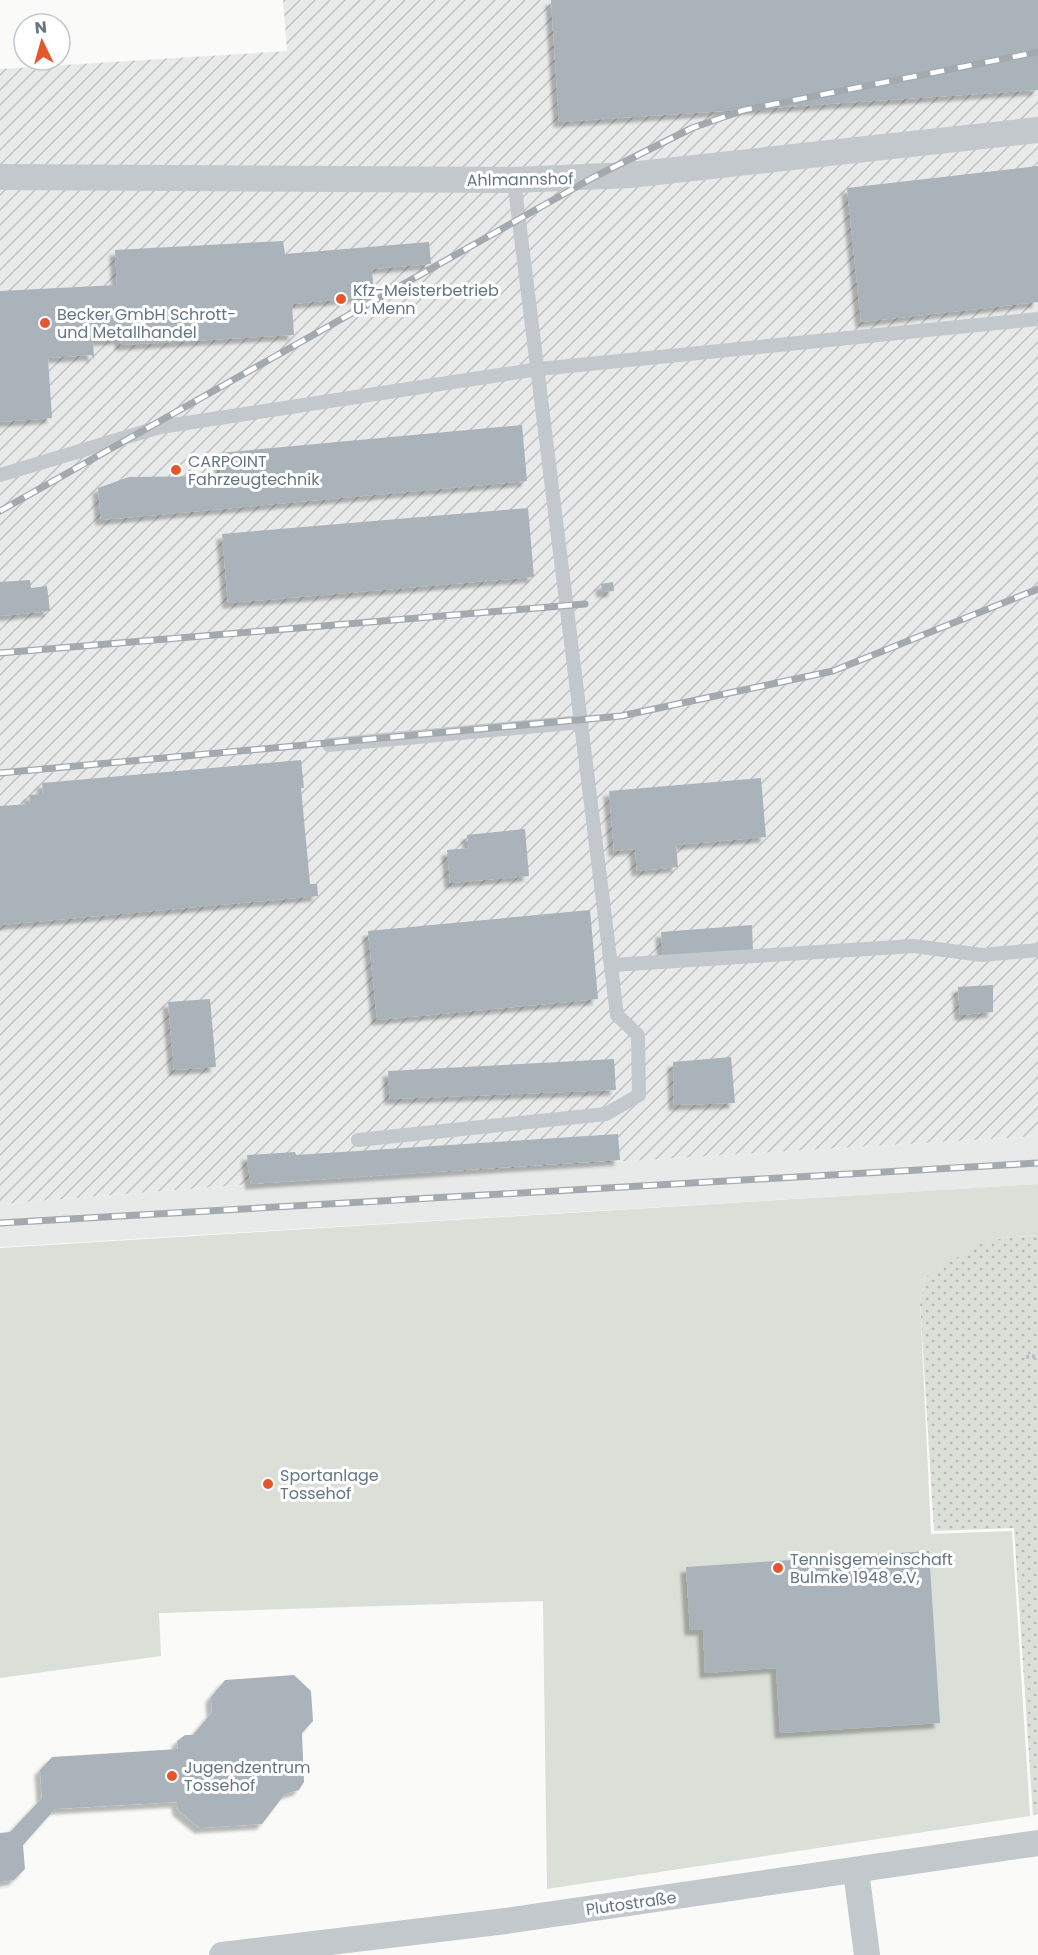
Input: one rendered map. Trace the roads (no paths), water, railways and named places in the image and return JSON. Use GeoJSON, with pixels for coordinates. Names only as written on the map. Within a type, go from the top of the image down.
{"type":"FeatureCollection","features":[{"type":"Feature","properties":{"kind":"street","name":"Ahlmannshof"},"geometry":{"type":"LineString","coordinates":[[0,177],[514,180],[630,176],[1038,130]]}},
{"type":"Feature","properties":{"kind":"street","name":"Plutostraße"},"geometry":{"type":"LineString","coordinates":[[222,1955],[506,1922],[1038,1843]]}},
{"type":"Feature","properties":{"kind":"street"},"geometry":{"type":"LineString","coordinates":[[856,1871],[867,1955]]}},
{"type":"Feature","properties":{"kind":"lane"},"geometry":{"type":"LineString","coordinates":[[358,1140],[606,1114],[627,1104],[639,1095],[638,1035],[617,1015],[514,180]]}},
{"type":"Feature","properties":{"kind":"lane"},"geometry":{"type":"LineString","coordinates":[[0,475],[160,427],[539,369],[1038,319]]}},
{"type":"Feature","properties":{"kind":"lane"},"geometry":{"type":"LineString","coordinates":[[329,745],[582,722]]}},
{"type":"Feature","properties":{"kind":"lane"},"geometry":{"type":"LineString","coordinates":[[612,965],[914,946],[982,955],[1038,950]]}},
{"type":"Feature","properties":{"kind":"railway"},"geometry":{"type":"LineString","coordinates":[[0,511],[594,177],[692,128],[744,110],[1038,52]]}},
{"type":"Feature","properties":{"kind":"railway"},"geometry":{"type":"LineString","coordinates":[[0,773],[621,716],[833,671],[1038,589]]}},
{"type":"Feature","properties":{"kind":"railway"},"geometry":{"type":"LineString","coordinates":[[0,653],[585,604]]}},
{"type":"Feature","properties":{"kind":"railway"},"geometry":{"type":"LineString","coordinates":[[0,1223],[1038,1163]]}},
{"type":"Feature","properties":{"kind":"place","name":"Kfz-Meisterbetrieb U. Menn"},"geometry":{"type":"Point","coordinates":[341,299]}},
{"type":"Feature","properties":{"kind":"place","name":"Becker GmbH Schrott- und Metallhandel"},"geometry":{"type":"Point","coordinates":[45,323]}},
{"type":"Feature","properties":{"kind":"place","name":"CARPOINT Fahrzeugtechnik"},"geometry":{"type":"Point","coordinates":[176,470]}},
{"type":"Feature","properties":{"kind":"place","name":"Sportanlage Tossehof"},"geometry":{"type":"Point","coordinates":[268,1484]}},
{"type":"Feature","properties":{"kind":"place","name":"Tennisgemeinschaft Bulmke 1948 e.V,"},"geometry":{"type":"Point","coordinates":[778,1568]}},
{"type":"Feature","properties":{"kind":"place","name":"Jugendzentrum Tossehof"},"geometry":{"type":"Point","coordinates":[172,1776]}}]}
